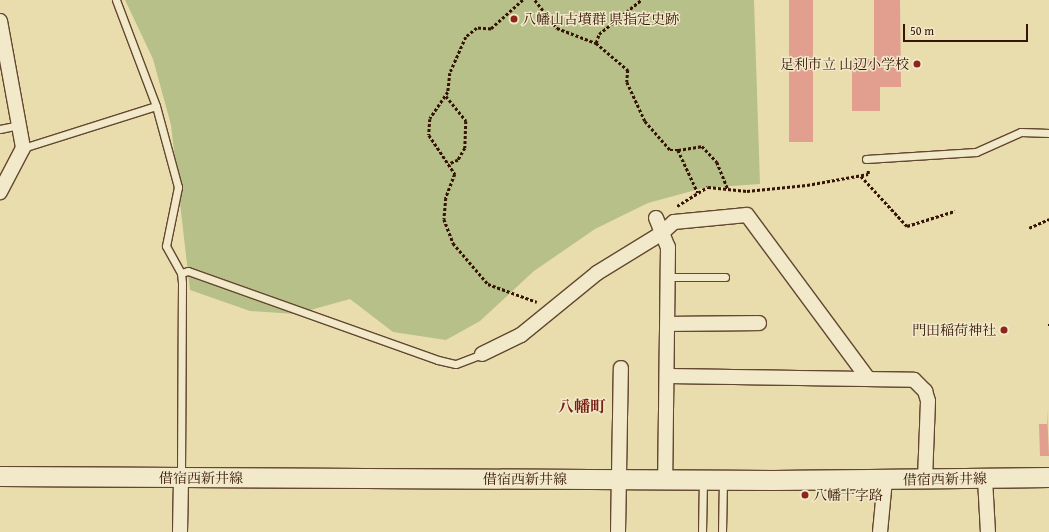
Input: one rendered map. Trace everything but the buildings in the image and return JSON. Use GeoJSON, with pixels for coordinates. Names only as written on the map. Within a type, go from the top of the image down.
{"type":"FeatureCollection","features":[{"type":"Feature","properties":{"kind":"main road","name":"借宿西新井線"},"geometry":{"type":"LineString","coordinates":[[0,476],[620,480],[925,480],[1049,477]]}},
{"type":"Feature","properties":{"kind":"street"},"geometry":{"type":"LineString","coordinates":[[0,21],[23,148],[0,192]]}},
{"type":"Feature","properties":{"kind":"street"},"geometry":{"type":"LineString","coordinates":[[482,354],[521,335],[597,273],[662,233],[674,222],[747,215],[867,377]]}},
{"type":"Feature","properties":{"kind":"street"},"geometry":{"type":"LineString","coordinates":[[656,218],[668,247],[668,376],[665,479]]}},
{"type":"Feature","properties":{"kind":"street"},"geometry":{"type":"LineString","coordinates":[[668,324],[759,323]]}},
{"type":"Feature","properties":{"kind":"street"},"geometry":{"type":"LineString","coordinates":[[618,532],[621,368]]}},
{"type":"Feature","properties":{"kind":"street"},"geometry":{"type":"LineString","coordinates":[[668,376],[867,377],[914,380],[925,391],[925,480]]}},
{"type":"Feature","properties":{"kind":"street"},"geometry":{"type":"LineString","coordinates":[[180,532],[181,478]]}},
{"type":"Feature","properties":{"kind":"street"},"geometry":{"type":"LineString","coordinates":[[985,479],[988,532]]}},
{"type":"Feature","properties":{"kind":"street"},"geometry":{"type":"LineString","coordinates":[[880,532],[885,480]]}},
{"type":"Feature","properties":{"kind":"lane"},"geometry":{"type":"LineString","coordinates":[[116,0],[156,106],[178,187],[166,246],[181,273],[181,478]]}},
{"type":"Feature","properties":{"kind":"lane"},"geometry":{"type":"LineString","coordinates":[[23,148],[156,106]]}},
{"type":"Feature","properties":{"kind":"lane"},"geometry":{"type":"LineString","coordinates":[[0,129],[19,125]]}},
{"type":"Feature","properties":{"kind":"lane"},"geometry":{"type":"LineString","coordinates":[[866,159],[976,152],[1021,132],[1049,133]]}},
{"type":"Feature","properties":{"kind":"lane"},"geometry":{"type":"LineString","coordinates":[[181,273],[188,271],[438,360],[464,362],[482,354]]}},
{"type":"Feature","properties":{"kind":"lane"},"geometry":{"type":"LineString","coordinates":[[668,277],[725,277]]}},
{"type":"Feature","properties":{"kind":"lane"},"geometry":{"type":"LineString","coordinates":[[702,532],[703,480]]}},
{"type":"Feature","properties":{"kind":"lane"},"geometry":{"type":"LineString","coordinates":[[722,532],[724,480]]}},
{"type":"Feature","properties":{"kind":"path"},"geometry":{"type":"LineString","coordinates":[[523,0],[491,29],[477,28],[466,38],[450,73],[446,96],[430,118],[429,135],[456,174],[446,198],[444,219],[454,243],[488,284],[502,292],[557,307]]}},
{"type":"Feature","properties":{"kind":"path"},"geometry":{"type":"LineString","coordinates":[[535,0],[557,28],[596,43],[628,70],[627,82],[645,121],[670,150],[702,146],[717,162],[728,189]]}},
{"type":"Feature","properties":{"kind":"path"},"geometry":{"type":"LineString","coordinates":[[596,43],[599,34],[641,0]]}},
{"type":"Feature","properties":{"kind":"path"},"geometry":{"type":"LineString","coordinates":[[446,96],[466,120],[465,148],[458,160],[449,164]]}},
{"type":"Feature","properties":{"kind":"path"},"geometry":{"type":"LineString","coordinates":[[678,150],[698,193]]}},
{"type":"Feature","properties":{"kind":"path"},"geometry":{"type":"LineString","coordinates":[[656,218],[708,187],[728,189],[807,186],[868,174],[866,159]]}},
{"type":"Feature","properties":{"kind":"path"},"geometry":{"type":"LineString","coordinates":[[861,176],[907,226],[955,211]]}},
{"type":"Feature","properties":{"kind":"path"},"geometry":{"type":"LineString","coordinates":[[1029,228],[1049,219]]}},
{"type":"Feature","properties":{"kind":"green space"},"geometry":{"type":"Polygon","coordinates":[[[125,0],[754,0],[760,184],[703,188],[648,203],[595,229],[534,271],[480,321],[446,340],[393,332],[350,299],[296,314],[250,311],[190,290],[171,125],[153,59],[125,0]]]}},
{"type":"Feature","properties":{"kind":"place","name":"八幡山古墳群 県指定史跡"},"geometry":{"type":"Point","coordinates":[514,19]}},
{"type":"Feature","properties":{"kind":"place","name":"足利市立 山辺小学校"},"geometry":{"type":"Point","coordinates":[917,64]}},
{"type":"Feature","properties":{"kind":"place","name":"門田稲荷神社"},"geometry":{"type":"Point","coordinates":[1004,330]}},
{"type":"Feature","properties":{"kind":"place","name":"八幡十字路"},"geometry":{"type":"Point","coordinates":[805,495]}},
{"type":"Feature","properties":{"kind":"district","name":"八幡町"},"geometry":{"type":"Point","coordinates":[582,406]}}]}
